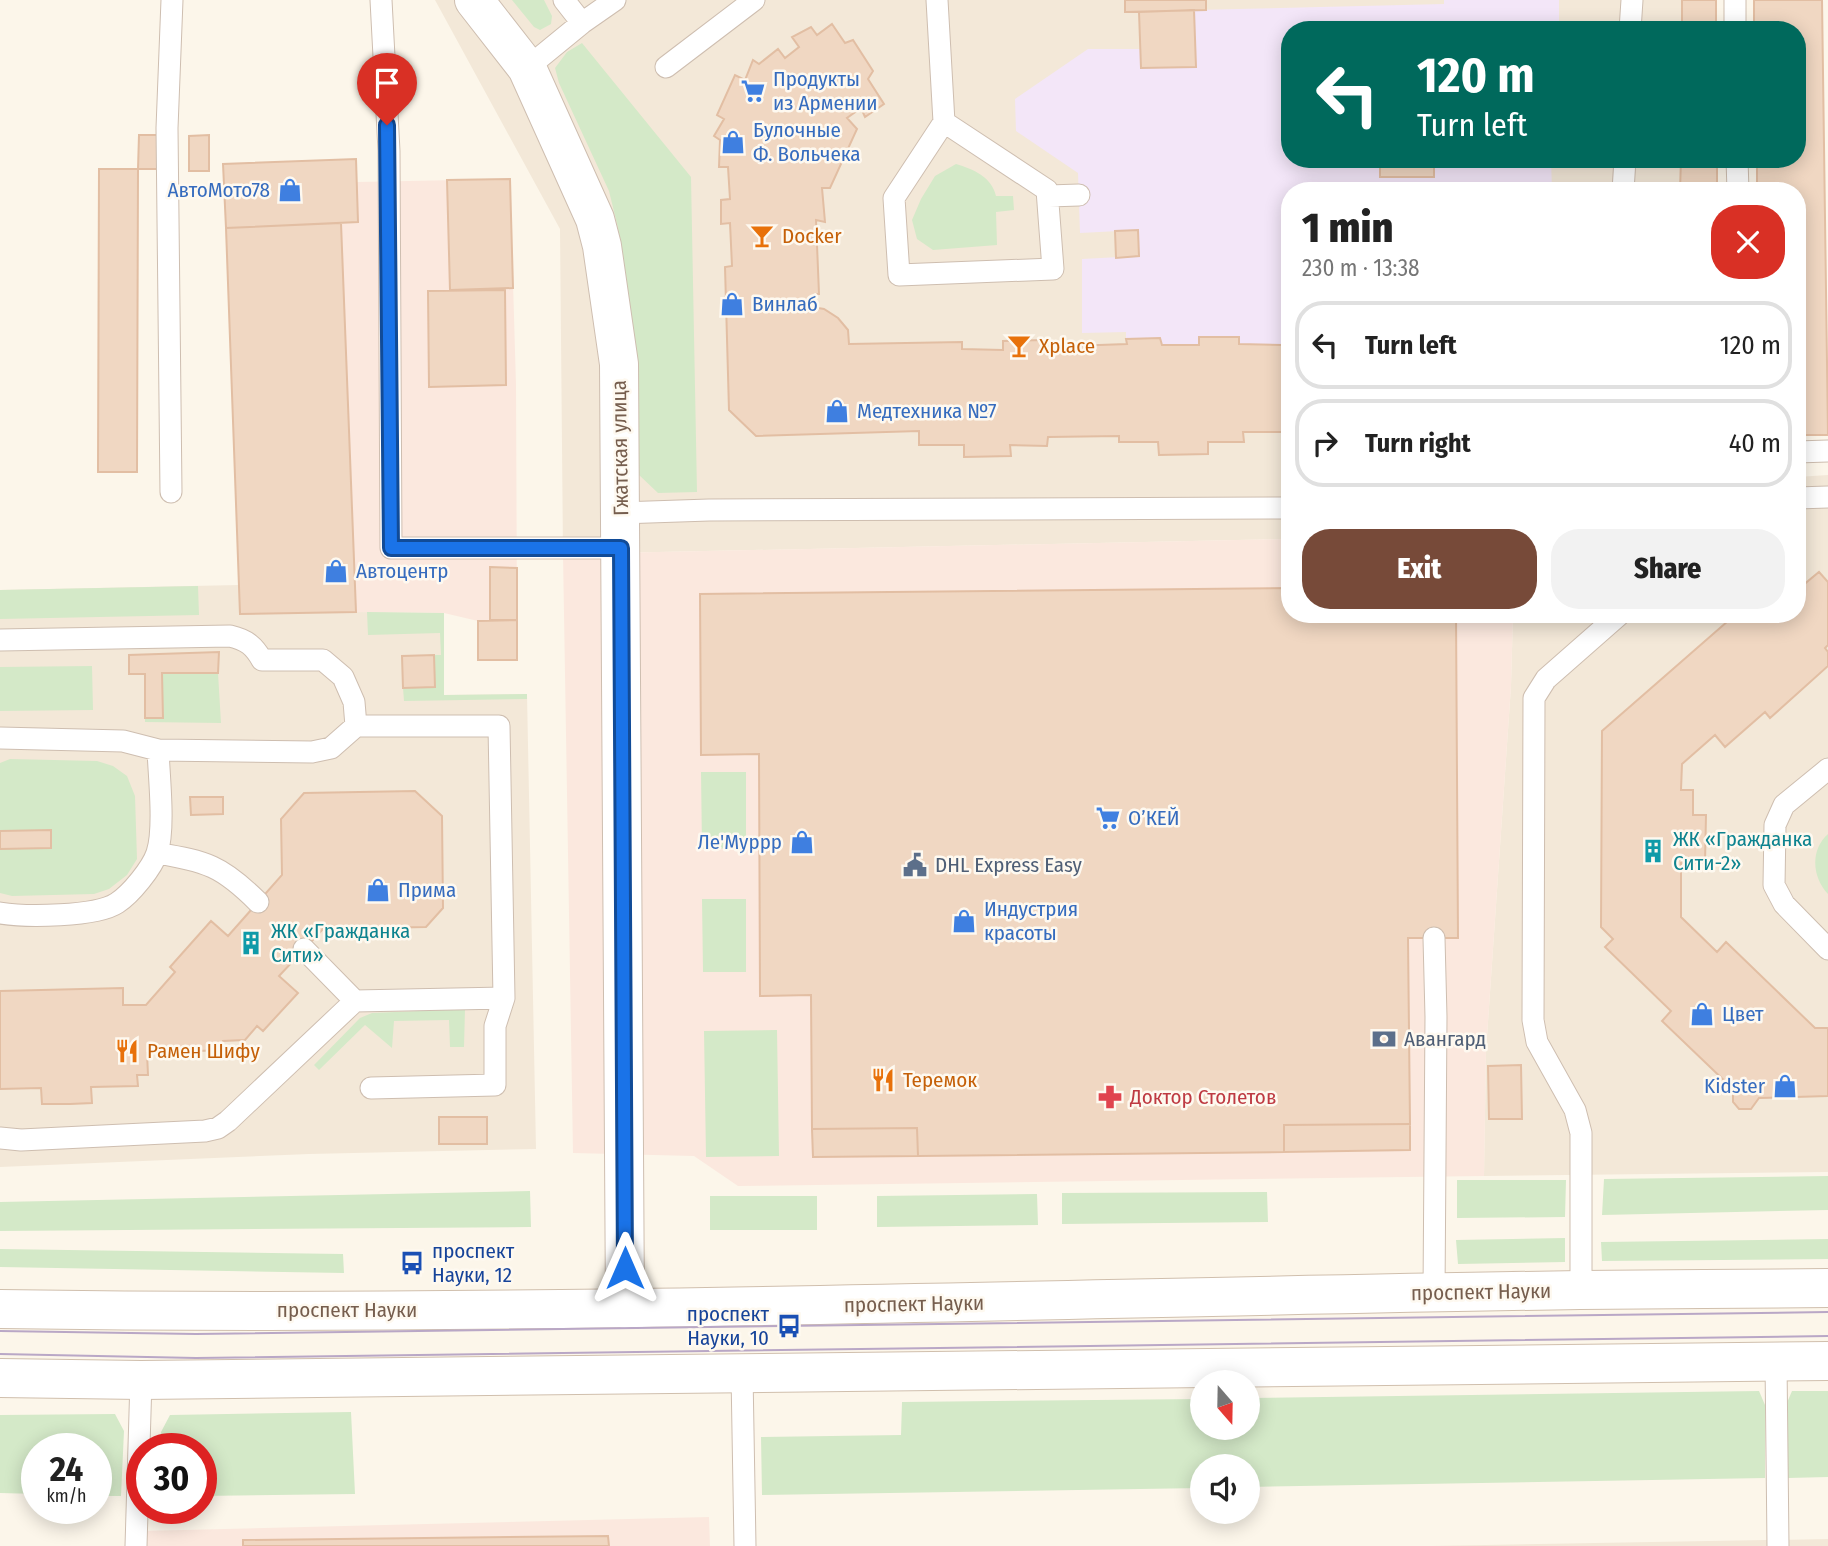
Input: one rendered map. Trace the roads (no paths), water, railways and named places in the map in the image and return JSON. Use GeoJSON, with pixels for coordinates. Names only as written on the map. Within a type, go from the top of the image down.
{"type":"FeatureCollection","features":[{"type":"Feature","properties":{"kind":"main road","name":"Гжатская улица"},"geometry":{"type":"LineString","coordinates":[[474,0],[527,68],[595,219],[619,364],[625,1309]]}},
{"type":"Feature","properties":{"kind":"main road","name":"проспект Науки"},"geometry":{"type":"LineString","coordinates":[[0,1309],[625,1309],[1581,1290],[1828,1288]]}},
{"type":"Feature","properties":{"kind":"main road"},"geometry":{"type":"LineString","coordinates":[[0,1378],[141,1380],[1828,1362]]}},
{"type":"Feature","properties":{"kind":"lane"},"geometry":{"type":"LineString","coordinates":[[171,492],[167,128],[172,0]]}},
{"type":"Feature","properties":{"kind":"lane"},"geometry":{"type":"LineString","coordinates":[[381,0],[389,151],[391,548],[621,531],[709,510],[1281,508]]}},
{"type":"Feature","properties":{"kind":"lane"},"geometry":{"type":"LineString","coordinates":[[564,0],[582,23]]}},
{"type":"Feature","properties":{"kind":"lane"},"geometry":{"type":"LineString","coordinates":[[527,68],[615,0]]}},
{"type":"Feature","properties":{"kind":"lane"},"geometry":{"type":"LineString","coordinates":[[666,67],[754,0]]}},
{"type":"Feature","properties":{"kind":"lane"},"geometry":{"type":"LineString","coordinates":[[937,0],[944,122],[894,198],[899,275],[1053,269],[1047,190],[944,122]]}},
{"type":"Feature","properties":{"kind":"lane"},"geometry":{"type":"LineString","coordinates":[[1631,21],[1632,0]]}},
{"type":"Feature","properties":{"kind":"lane"},"geometry":{"type":"LineString","coordinates":[[1735,0],[1735,21]]}},
{"type":"Feature","properties":{"kind":"lane"},"geometry":{"type":"LineString","coordinates":[[1049,196],[1079,195]]}},
{"type":"Feature","properties":{"kind":"lane"},"geometry":{"type":"LineString","coordinates":[[1806,452],[1828,451]]}},
{"type":"Feature","properties":{"kind":"lane"},"geometry":{"type":"LineString","coordinates":[[1806,498],[1828,497]]}},
{"type":"Feature","properties":{"kind":"lane"},"geometry":{"type":"LineString","coordinates":[[1581,1290],[1581,1133],[1575,1110],[1537,1042],[1533,1020],[1534,698],[1546,679],[1610,623]]}},
{"type":"Feature","properties":{"kind":"lane"},"geometry":{"type":"LineString","coordinates":[[0,640],[230,636],[245,639],[256,649],[262,660],[323,660],[343,677],[354,702],[356,726]]}},
{"type":"Feature","properties":{"kind":"lane"},"geometry":{"type":"LineString","coordinates":[[0,738],[123,741],[158,750],[312,752],[331,748],[356,726],[499,726],[504,998],[495,1026],[495,1085],[371,1088]]}},
{"type":"Feature","properties":{"kind":"lane"},"geometry":{"type":"LineString","coordinates":[[0,913],[76,913],[100,910],[118,903],[144,877],[157,853],[160,829],[158,750]]}},
{"type":"Feature","properties":{"kind":"lane"},"geometry":{"type":"LineString","coordinates":[[1828,769],[1784,805],[1775,825],[1774,885],[1784,904],[1828,949]]}},
{"type":"Feature","properties":{"kind":"lane"},"geometry":{"type":"LineString","coordinates":[[157,853],[203,862],[228,874],[258,902]]}},
{"type":"Feature","properties":{"kind":"lane"},"geometry":{"type":"LineString","coordinates":[[1434,938],[1434,1293]]}},
{"type":"Feature","properties":{"kind":"lane"},"geometry":{"type":"LineString","coordinates":[[304,949],[355,1001]]}},
{"type":"Feature","properties":{"kind":"lane"},"geometry":{"type":"LineString","coordinates":[[0,1139],[218,1128],[355,1001],[504,998]]}},
{"type":"Feature","properties":{"kind":"lane"},"geometry":{"type":"LineString","coordinates":[[1776,1362],[1778,1546]]}},
{"type":"Feature","properties":{"kind":"lane"},"geometry":{"type":"LineString","coordinates":[[742,1374],[745,1546]]}},
{"type":"Feature","properties":{"kind":"lane"},"geometry":{"type":"LineString","coordinates":[[136,1546],[141,1380]]}},
{"type":"Feature","properties":{"kind":"tram line"},"geometry":{"type":"LineString","coordinates":[[0,1331],[196,1334],[1828,1312]]}},
{"type":"Feature","properties":{"kind":"tram line"},"geometry":{"type":"LineString","coordinates":[[0,1354],[196,1358],[1828,1336]]}},
{"type":"Feature","properties":{"kind":"place","name":"Продукты из Армении"},"geometry":{"type":"Point","coordinates":[753,91]}},
{"type":"Feature","properties":{"kind":"place","name":"Булочные Ф. Вольчека"},"geometry":{"type":"Point","coordinates":[733,142]}},
{"type":"Feature","properties":{"kind":"place","name":"АвтоМото78"},"geometry":{"type":"Point","coordinates":[290,190]}},
{"type":"Feature","properties":{"kind":"place","name":"Docker"},"geometry":{"type":"Point","coordinates":[762,236]}},
{"type":"Feature","properties":{"kind":"place","name":"Винлаб"},"geometry":{"type":"Point","coordinates":[732,304]}},
{"type":"Feature","properties":{"kind":"place","name":"Xplace"},"geometry":{"type":"Point","coordinates":[1019,346]}},
{"type":"Feature","properties":{"kind":"place","name":"Медтехника №7"},"geometry":{"type":"Point","coordinates":[837,411]}},
{"type":"Feature","properties":{"kind":"place","name":"Автоцентр"},"geometry":{"type":"Point","coordinates":[336,571]}},
{"type":"Feature","properties":{"kind":"place","name":"О’КЕЙ"},"geometry":{"type":"Point","coordinates":[1108,818]}},
{"type":"Feature","properties":{"kind":"place","name":"Ле'Муррр"},"geometry":{"type":"Point","coordinates":[802,842]}},
{"type":"Feature","properties":{"kind":"place","name":"ЖК «Гражданка Сити-2»"},"geometry":{"type":"Point","coordinates":[1653,851]}},
{"type":"Feature","properties":{"kind":"place","name":"DHL Express Easy"},"geometry":{"type":"Point","coordinates":[915,865]}},
{"type":"Feature","properties":{"kind":"place","name":"Прима"},"geometry":{"type":"Point","coordinates":[378,890]}},
{"type":"Feature","properties":{"kind":"place","name":"Индустрия красоты"},"geometry":{"type":"Point","coordinates":[964,921]}},
{"type":"Feature","properties":{"kind":"place","name":"ЖК «Гражданка Сити»"},"geometry":{"type":"Point","coordinates":[251,943]}},
{"type":"Feature","properties":{"kind":"place","name":"Цвет"},"geometry":{"type":"Point","coordinates":[1702,1014]}},
{"type":"Feature","properties":{"kind":"place","name":"Авангард"},"geometry":{"type":"Point","coordinates":[1384,1039]}},
{"type":"Feature","properties":{"kind":"place","name":"Рамен Шифу"},"geometry":{"type":"Point","coordinates":[127,1051]}},
{"type":"Feature","properties":{"kind":"place","name":"Теремок"},"geometry":{"type":"Point","coordinates":[883,1080]}},
{"type":"Feature","properties":{"kind":"place","name":"Kidster"},"geometry":{"type":"Point","coordinates":[1785,1086]}},
{"type":"Feature","properties":{"kind":"place","name":"Доктор Столетов"},"geometry":{"type":"Point","coordinates":[1110,1097]}},
{"type":"Feature","properties":{"kind":"place","name":"проспект Науки, 12"},"geometry":{"type":"Point","coordinates":[412,1263]}},
{"type":"Feature","properties":{"kind":"place","name":"проспект Науки, 10"},"geometry":{"type":"Point","coordinates":[789,1326]}}]}
